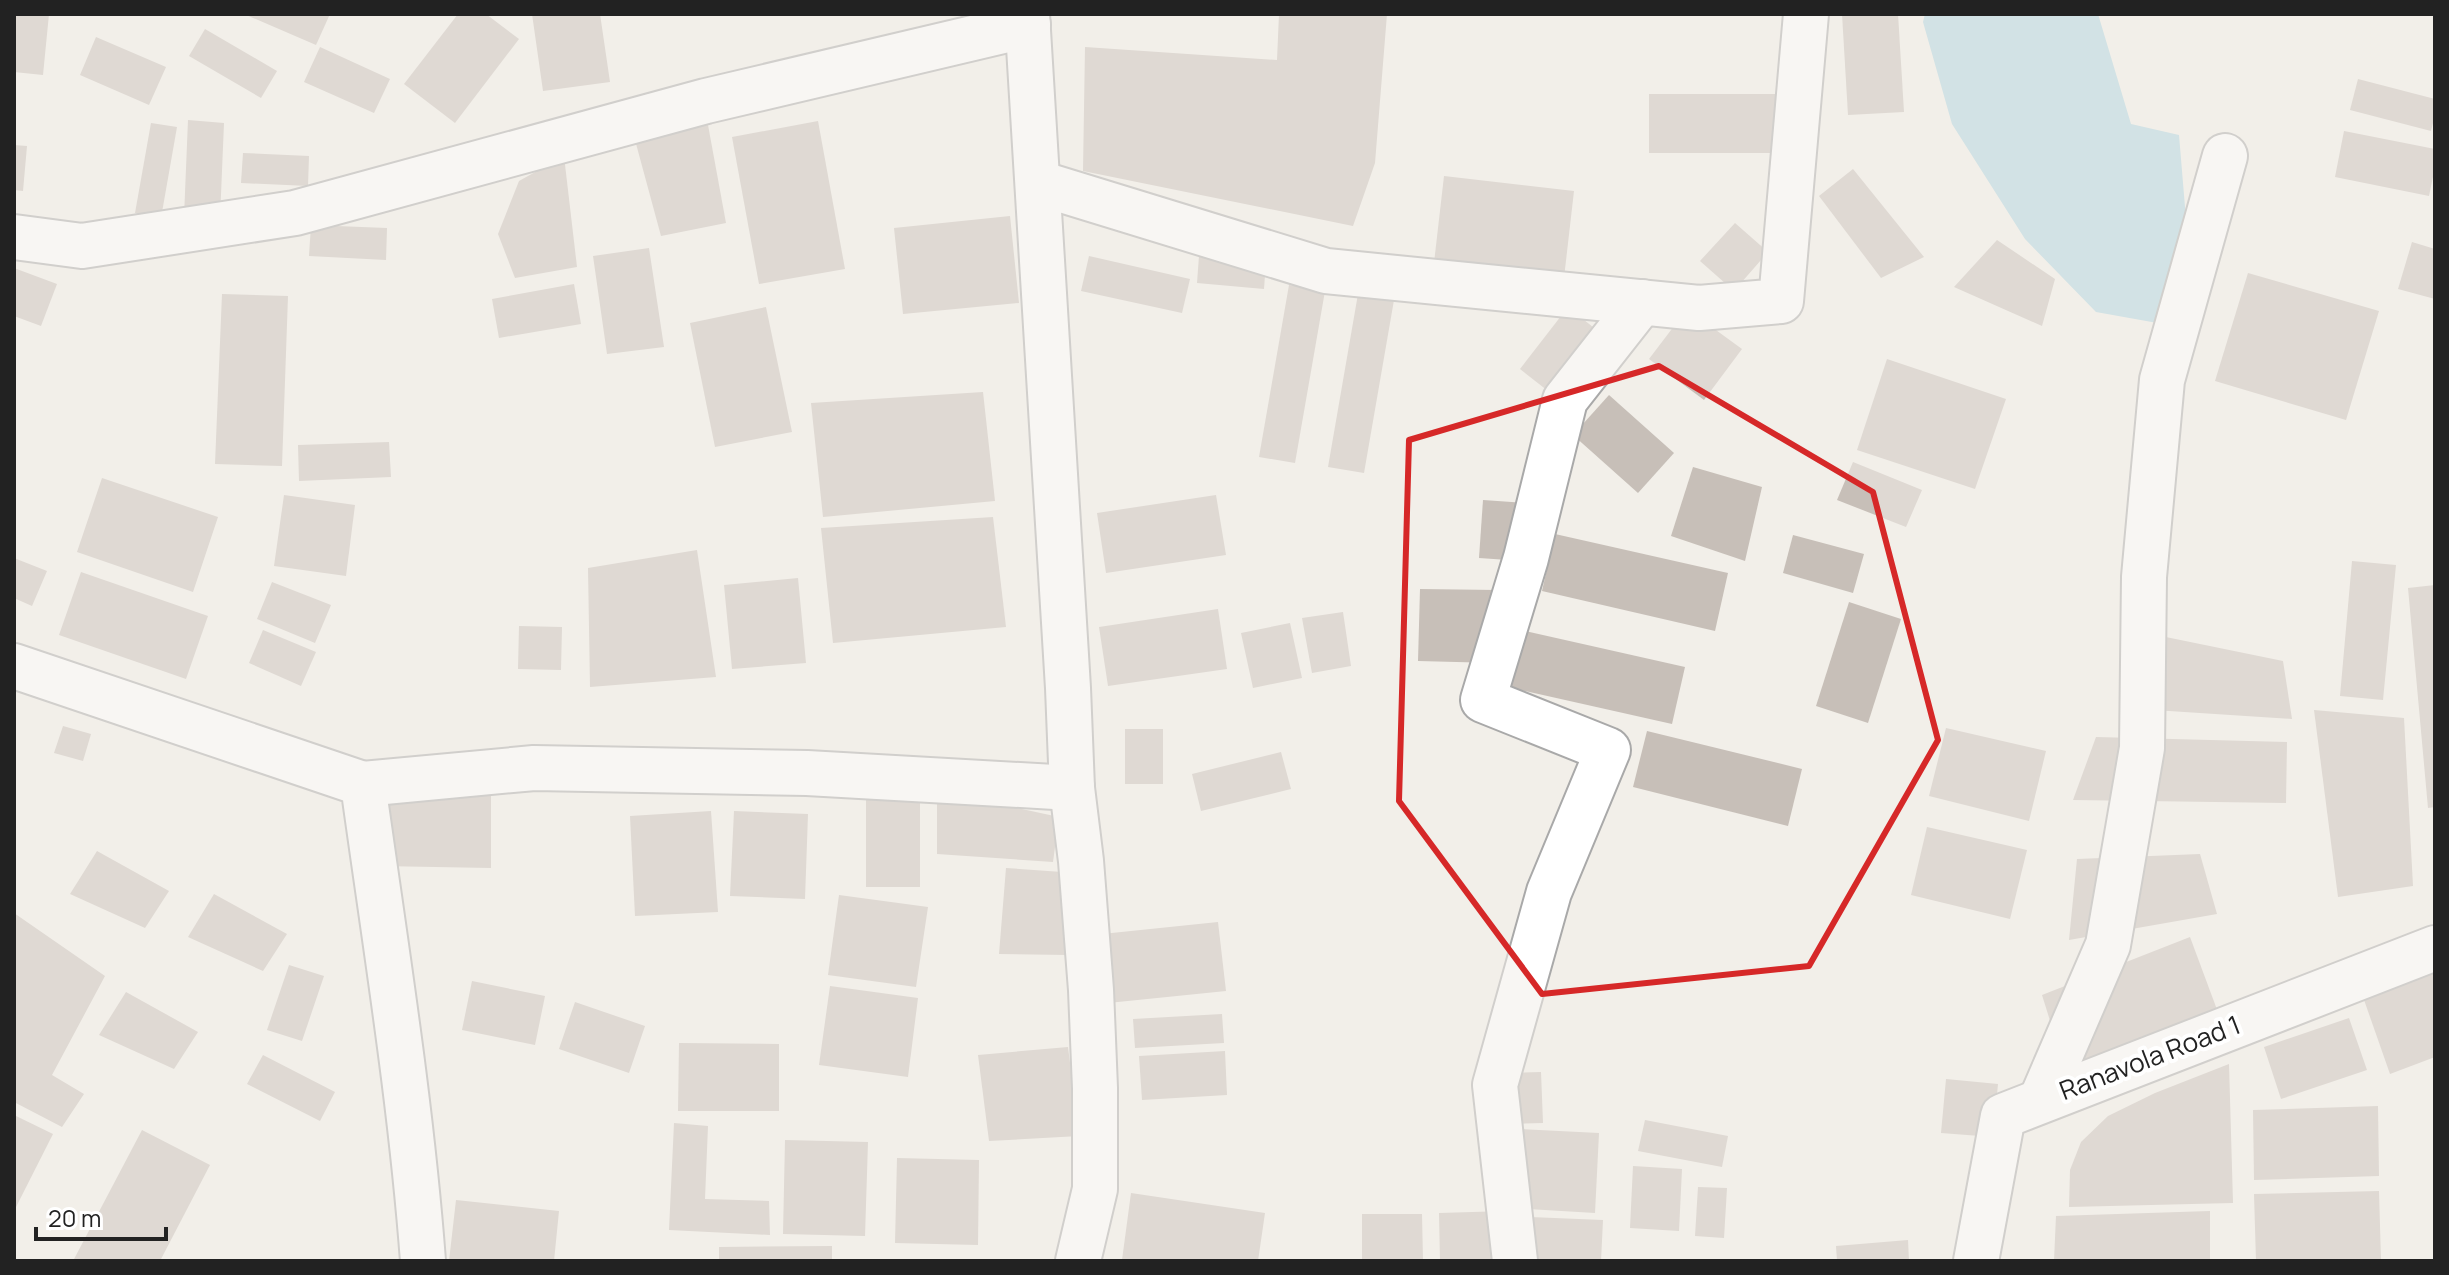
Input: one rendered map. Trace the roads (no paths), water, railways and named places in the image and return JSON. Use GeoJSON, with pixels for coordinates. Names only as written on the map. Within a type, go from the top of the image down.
{"type":"FeatureCollection","features":[{"type":"Feature","properties":{"kind":"street"},"geometry":{"type":"LineString","coordinates":[[1039,183],[1326,271],[1699,308],[1781,301],[1806,14]]}},
{"type":"Feature","properties":{"kind":"street"},"geometry":{"type":"LineString","coordinates":[[14,237],[82,246],[295,213],[706,101],[1028,20],[1072,788],[1091,990],[1095,1088],[1095,1189],[1078,1261]]}},
{"type":"Feature","properties":{"kind":"street"},"geometry":{"type":"LineString","coordinates":[[2041,1100],[2108,945],[2142,748],[2144,577],[2162,380],[2225,156]]}},
{"type":"Feature","properties":{"kind":"street"},"geometry":{"type":"LineString","coordinates":[[1515,1261],[1495,1085],[1549,892],[1608,750],[1483,700],[1526,558],[1565,400],[1642,302]]}},
{"type":"Feature","properties":{"kind":"street"},"geometry":{"type":"LineString","coordinates":[[14,666],[363,784],[534,768],[807,773],[1072,788]]}},
{"type":"Feature","properties":{"kind":"street"},"geometry":{"type":"LineString","coordinates":[[363,784],[387,939],[412,1139],[423,1261]]}},
{"type":"Feature","properties":{"kind":"street","name":"Ranavola Road 1"},"geometry":{"type":"LineString","coordinates":[[1976,1261],[2003,1116],[2435,948]]}},
{"type":"Feature","properties":{"kind":"water"},"geometry":{"type":"Polygon","coordinates":[[[1925,14],[2098,14],[2131,124],[2179,135],[2188,243],[2163,324],[2096,312],[2025,239],[1952,124],[1923,22],[1925,14]]]}}]}
